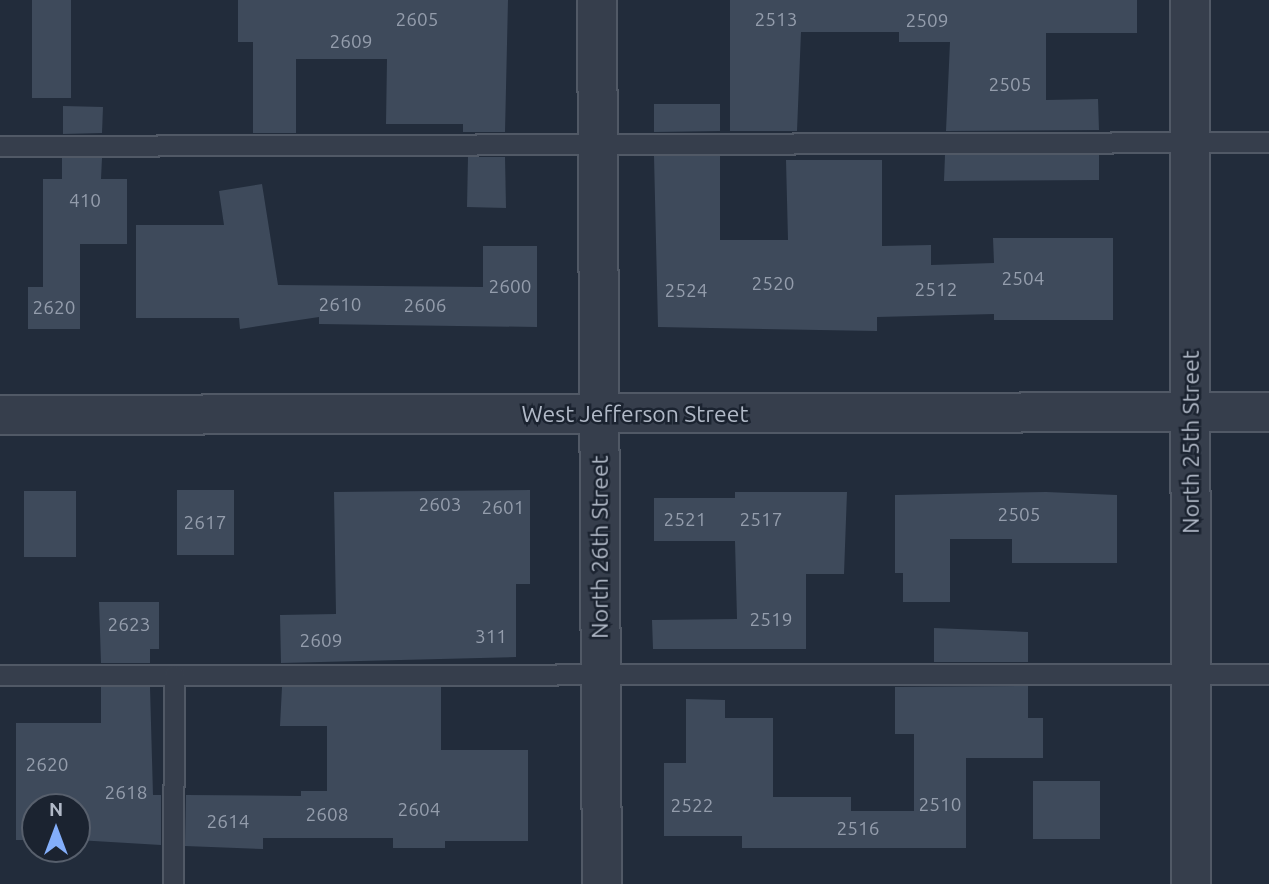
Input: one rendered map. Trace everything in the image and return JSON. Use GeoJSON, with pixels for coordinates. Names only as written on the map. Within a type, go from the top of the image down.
{"type":"FeatureCollection","features":[{"type":"Feature","properties":{"kind":"street","name":"North 26th Street"},"geometry":{"type":"LineString","coordinates":[[597,0],[602,884]]}},
{"type":"Feature","properties":{"kind":"street","name":"North 25th Street"},"geometry":{"type":"LineString","coordinates":[[1190,0],[1191,884]]}},
{"type":"Feature","properties":{"kind":"street","name":"West Jefferson Street"},"geometry":{"type":"LineString","coordinates":[[0,415],[1269,412]]}},
{"type":"Feature","properties":{"kind":"lane"},"geometry":{"type":"LineString","coordinates":[[0,146],[1269,142]]}},
{"type":"Feature","properties":{"kind":"lane"},"geometry":{"type":"LineString","coordinates":[[0,675],[1269,674]]}},
{"type":"Feature","properties":{"kind":"lane"},"geometry":{"type":"LineString","coordinates":[[173,884],[174,675]]}},
{"type":"Feature","properties":{"kind":"building"},"geometry":{"type":"Polygon","coordinates":[[[32,0],[71,0],[71,98],[32,98],[32,0]]]}},
{"type":"Feature","properties":{"kind":"building"},"geometry":{"type":"Polygon","coordinates":[[[238,0],[508,0],[505,132],[463,132],[463,124],[386,124],[387,59],[296,59],[296,133],[253,133],[253,42],[238,42],[238,0]]]}},
{"type":"Feature","properties":{"kind":"building"},"geometry":{"type":"Polygon","coordinates":[[[730,0],[1137,0],[1137,33],[1046,33],[1046,100],[1098,99],[1099,130],[946,131],[950,42],[899,42],[899,32],[801,32],[797,131],[730,131],[730,0]]]}},
{"type":"Feature","properties":{"kind":"building"},"geometry":{"type":"Polygon","coordinates":[[[654,104],[720,104],[720,131],[654,132],[654,104]]]}},
{"type":"Feature","properties":{"kind":"building"},"geometry":{"type":"Polygon","coordinates":[[[63,106],[103,107],[102,133],[63,134],[63,106]]]}},
{"type":"Feature","properties":{"kind":"building"},"geometry":{"type":"Polygon","coordinates":[[[945,155],[1099,155],[1099,180],[944,181],[945,155]]]}},
{"type":"Feature","properties":{"kind":"building"},"geometry":{"type":"Polygon","coordinates":[[[654,156],[720,156],[720,240],[788,240],[786,160],[882,160],[882,246],[931,245],[931,265],[994,263],[993,238],[1113,238],[1113,320],[994,320],[994,314],[877,317],[877,331],[658,327],[654,156]]]}},
{"type":"Feature","properties":{"kind":"building"},"geometry":{"type":"Polygon","coordinates":[[[468,157],[505,157],[506,208],[467,207],[468,157]]]}},
{"type":"Feature","properties":{"kind":"building"},"geometry":{"type":"Polygon","coordinates":[[[62,158],[102,158],[101,179],[127,179],[127,244],[80,244],[80,329],[28,329],[28,287],[43,287],[43,179],[62,179],[62,158]]]}},
{"type":"Feature","properties":{"kind":"building"},"geometry":{"type":"Polygon","coordinates":[[[262,184],[278,285],[483,287],[483,246],[537,246],[537,327],[319,324],[319,317],[240,329],[239,318],[136,318],[136,225],[224,225],[219,191],[262,184]]]}},
{"type":"Feature","properties":{"kind":"building"},"geometry":{"type":"Polygon","coordinates":[[[177,490],[234,490],[234,555],[177,555],[177,490]]]}},
{"type":"Feature","properties":{"kind":"building"},"geometry":{"type":"Polygon","coordinates":[[[530,490],[530,584],[516,584],[516,657],[281,663],[280,615],[336,614],[334,492],[530,490]]]}},
{"type":"Feature","properties":{"kind":"building"},"geometry":{"type":"Polygon","coordinates":[[[24,491],[76,491],[76,557],[24,557],[24,491]]]}},
{"type":"Feature","properties":{"kind":"building"},"geometry":{"type":"Polygon","coordinates":[[[735,492],[847,492],[844,574],[806,574],[806,649],[653,649],[652,620],[737,619],[735,541],[654,541],[654,498],[735,498],[735,492]]]}},
{"type":"Feature","properties":{"kind":"building"},"geometry":{"type":"Polygon","coordinates":[[[1046,492],[1117,495],[1117,563],[1012,563],[1012,539],[950,539],[950,602],[903,602],[903,573],[895,573],[895,495],[1046,492]]]}},
{"type":"Feature","properties":{"kind":"building"},"geometry":{"type":"Polygon","coordinates":[[[99,602],[159,602],[159,649],[150,649],[150,663],[101,663],[99,602]]]}},
{"type":"Feature","properties":{"kind":"building"},"geometry":{"type":"Polygon","coordinates":[[[934,628],[1028,632],[1028,662],[934,662],[934,628]]]}},
{"type":"Feature","properties":{"kind":"building"},"geometry":{"type":"Polygon","coordinates":[[[1028,686],[1028,718],[1043,718],[1043,758],[966,758],[966,848],[742,848],[742,836],[664,836],[664,763],[686,763],[686,699],[725,700],[725,718],[773,718],[773,797],[851,797],[851,811],[914,811],[914,734],[895,734],[895,687],[1028,686]]]}},
{"type":"Feature","properties":{"kind":"building"},"geometry":{"type":"Polygon","coordinates":[[[101,687],[150,687],[153,795],[161,795],[161,845],[91,841],[91,793],[21,793],[21,840],[16,840],[16,723],[101,723],[101,687]]]}},
{"type":"Feature","properties":{"kind":"building"},"geometry":{"type":"Polygon","coordinates":[[[282,687],[441,687],[441,750],[528,750],[528,841],[445,841],[445,848],[393,848],[393,838],[263,838],[263,849],[185,846],[186,795],[301,796],[301,791],[327,791],[327,726],[280,726],[282,687]]]}},
{"type":"Feature","properties":{"kind":"building"},"geometry":{"type":"Polygon","coordinates":[[[1033,781],[1100,781],[1100,839],[1033,839],[1033,781]]]}}]}
